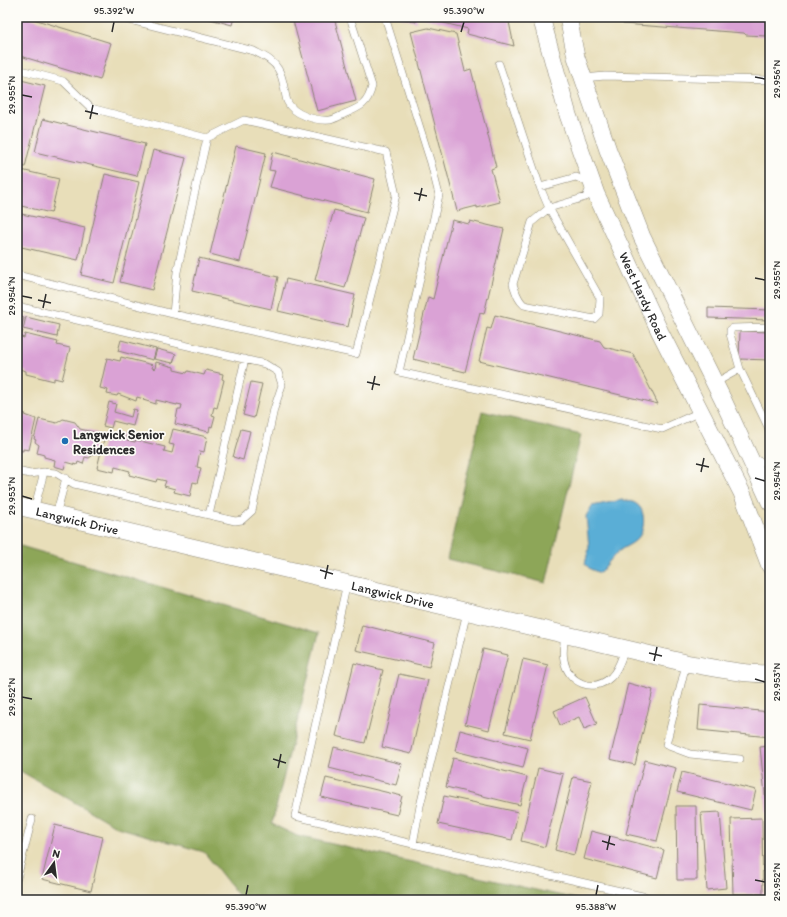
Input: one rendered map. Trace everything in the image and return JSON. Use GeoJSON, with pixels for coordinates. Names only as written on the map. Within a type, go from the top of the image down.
{"type":"FeatureCollection","features":[{"type":"Feature","properties":{"kind":"street","name":"West Hardy Road"},"geometry":{"type":"LineString","coordinates":[[541,17],[568,115],[592,184],[634,278],[742,493],[770,566]]}},
{"type":"Feature","properties":{"kind":"street","name":"West Hardy Road"},"geometry":{"type":"LineString","coordinates":[[568,17],[576,57],[617,174],[642,237],[715,383],[770,502]]}},
{"type":"Feature","properties":{"kind":"street"},"geometry":{"type":"LineString","coordinates":[[592,184],[617,174]]}},
{"type":"Feature","properties":{"kind":"street"},"geometry":{"type":"LineString","coordinates":[[725,461],[751,459]]}},
{"type":"Feature","properties":{"kind":"street","name":"Langwick Drive"},"geometry":{"type":"LineString","coordinates":[[17,506],[686,663],[723,670],[770,674]]}},
{"type":"Feature","properties":{"kind":"lane"},"geometry":{"type":"LineString","coordinates":[[118,17],[254,51],[268,58],[279,69],[287,100],[292,108],[298,113],[311,118],[330,120],[357,109],[366,102],[372,86],[350,17]]}},
{"type":"Feature","properties":{"kind":"lane"},"geometry":{"type":"LineString","coordinates":[[385,17],[431,163],[439,195],[399,372],[662,429],[700,412]]}},
{"type":"Feature","properties":{"kind":"lane"},"geometry":{"type":"LineString","coordinates":[[499,64],[540,187],[549,208],[600,298],[599,314],[594,319],[524,305],[519,301],[513,284],[532,222],[549,208],[586,197],[592,184],[576,177],[540,187]]}},
{"type":"Feature","properties":{"kind":"lane"},"geometry":{"type":"LineString","coordinates":[[17,69],[63,81],[91,108],[207,138],[244,120],[386,152],[396,195],[356,354],[173,314],[17,275]]}},
{"type":"Feature","properties":{"kind":"lane"},"geometry":{"type":"LineString","coordinates":[[584,78],[605,76],[770,80]]}},
{"type":"Feature","properties":{"kind":"lane"},"geometry":{"type":"LineString","coordinates":[[173,314],[177,272],[207,138]]}},
{"type":"Feature","properties":{"kind":"lane"},"geometry":{"type":"LineString","coordinates":[[17,306],[265,364],[274,368],[278,372],[282,385],[274,409],[252,511],[242,520],[235,521],[74,484],[56,473],[44,472],[30,474],[17,471]]}},
{"type":"Feature","properties":{"kind":"lane"},"geometry":{"type":"LineString","coordinates":[[770,327],[733,328],[730,330],[740,369],[770,431]]}},
{"type":"Feature","properties":{"kind":"lane"},"geometry":{"type":"LineString","coordinates":[[209,514],[245,359]]}},
{"type":"Feature","properties":{"kind":"lane"},"geometry":{"type":"LineString","coordinates":[[715,383],[740,369]]}},
{"type":"Feature","properties":{"kind":"lane"},"geometry":{"type":"LineString","coordinates":[[751,459],[770,464]]}},
{"type":"Feature","properties":{"kind":"lane"},"geometry":{"type":"LineString","coordinates":[[34,510],[44,472]]}},
{"type":"Feature","properties":{"kind":"lane"},"geometry":{"type":"LineString","coordinates":[[56,515],[66,478]]}},
{"type":"Feature","properties":{"kind":"lane"},"geometry":{"type":"LineString","coordinates":[[347,583],[295,816],[660,900]]}},
{"type":"Feature","properties":{"kind":"lane"},"geometry":{"type":"LineString","coordinates":[[413,844],[422,800],[468,612]]}},
{"type":"Feature","properties":{"kind":"lane"},"geometry":{"type":"LineString","coordinates":[[565,634],[564,659],[567,670],[573,678],[584,685],[595,686],[610,678],[617,669],[625,649]]}},
{"type":"Feature","properties":{"kind":"lane"},"geometry":{"type":"LineString","coordinates":[[686,663],[666,745],[690,754],[740,759]]}},
{"type":"Feature","properties":{"kind":"lane"},"geometry":{"type":"LineString","coordinates":[[17,878],[32,819]]}},
{"type":"Feature","properties":{"kind":"lane"},"geometry":{"type":"LineString","coordinates":[[17,897],[30,900]]}},
{"type":"Feature","properties":{"kind":"green space"},"geometry":{"type":"Polygon","coordinates":[[[482,411],[581,435],[546,583],[447,559],[482,411]]]}},
{"type":"Feature","properties":{"kind":"green space"},"geometry":{"type":"Polygon","coordinates":[[[17,545],[319,633],[272,824],[297,836],[580,900],[383,900],[374,896],[368,900],[242,900],[204,852],[117,827],[17,769],[17,545]]]}},
{"type":"Feature","properties":{"kind":"water"},"geometry":{"type":"Polygon","coordinates":[[[622,500],[634,502],[641,508],[643,526],[641,534],[636,540],[618,552],[600,573],[590,569],[585,564],[589,547],[586,516],[592,506],[622,500]]]}},
{"type":"Feature","properties":{"kind":"building"},"geometry":{"type":"Polygon","coordinates":[[[17,17],[27,17],[111,43],[100,80],[17,55],[17,17]]]}},
{"type":"Feature","properties":{"kind":"building"},"geometry":{"type":"Polygon","coordinates":[[[203,17],[234,17],[232,25],[203,17]]]}},
{"type":"Feature","properties":{"kind":"building"},"geometry":{"type":"Polygon","coordinates":[[[292,17],[334,17],[356,101],[317,111],[292,17]]]}},
{"type":"Feature","properties":{"kind":"building"},"geometry":{"type":"Polygon","coordinates":[[[399,17],[417,17],[416,22],[399,17]]]}},
{"type":"Feature","properties":{"kind":"building"},"geometry":{"type":"Polygon","coordinates":[[[420,17],[508,17],[514,46],[467,34],[468,29],[420,17]]]}},
{"type":"Feature","properties":{"kind":"building"},"geometry":{"type":"Polygon","coordinates":[[[616,17],[767,17],[766,36],[623,24],[616,17]]]}},
{"type":"Feature","properties":{"kind":"building"},"geometry":{"type":"Polygon","coordinates":[[[428,28],[456,34],[465,71],[471,69],[496,167],[491,169],[500,202],[457,211],[411,32],[428,28]]]}},
{"type":"Feature","properties":{"kind":"building"},"geometry":{"type":"Polygon","coordinates":[[[17,79],[45,86],[25,167],[17,165],[17,79]]]}},
{"type":"Feature","properties":{"kind":"building"},"geometry":{"type":"Polygon","coordinates":[[[43,119],[145,144],[137,176],[35,152],[43,119]]]}},
{"type":"Feature","properties":{"kind":"building"},"geometry":{"type":"Polygon","coordinates":[[[236,146],[266,153],[240,262],[210,254],[236,146]]]}},
{"type":"Feature","properties":{"kind":"building"},"geometry":{"type":"Polygon","coordinates":[[[153,150],[186,158],[152,290],[120,282],[153,150]]]}},
{"type":"Feature","properties":{"kind":"building"},"geometry":{"type":"Polygon","coordinates":[[[273,152],[375,179],[367,212],[270,187],[275,171],[269,170],[273,152]]]}},
{"type":"Feature","properties":{"kind":"building"},"geometry":{"type":"Polygon","coordinates":[[[17,169],[59,179],[51,213],[17,205],[17,169]]]}},
{"type":"Feature","properties":{"kind":"building"},"geometry":{"type":"Polygon","coordinates":[[[105,174],[139,182],[114,283],[81,275],[105,174]]]}},
{"type":"Feature","properties":{"kind":"building"},"geometry":{"type":"Polygon","coordinates":[[[334,210],[364,218],[345,288],[315,280],[334,210]]]}},
{"type":"Feature","properties":{"kind":"building"},"geometry":{"type":"Polygon","coordinates":[[[17,213],[85,228],[78,260],[17,246],[17,213]]]}},
{"type":"Feature","properties":{"kind":"building"},"geometry":{"type":"Polygon","coordinates":[[[452,220],[469,224],[470,221],[504,229],[484,314],[480,313],[465,372],[413,359],[428,297],[433,299],[452,220]]]}},
{"type":"Feature","properties":{"kind":"building"},"geometry":{"type":"Polygon","coordinates":[[[199,258],[278,277],[271,309],[192,291],[199,258]]]}},
{"type":"Feature","properties":{"kind":"building"},"geometry":{"type":"Polygon","coordinates":[[[286,279],[355,295],[348,327],[278,311],[286,279]]]}},
{"type":"Feature","properties":{"kind":"building"},"geometry":{"type":"Polygon","coordinates":[[[708,308],[770,310],[770,320],[708,318],[708,308]]]}},
{"type":"Feature","properties":{"kind":"building"},"geometry":{"type":"Polygon","coordinates":[[[495,315],[600,341],[604,347],[633,354],[658,404],[479,361],[487,328],[491,329],[495,315]]]}},
{"type":"Feature","properties":{"kind":"building"},"geometry":{"type":"Polygon","coordinates":[[[17,316],[24,318],[21,328],[17,327],[17,316]]]}},
{"type":"Feature","properties":{"kind":"building"},"geometry":{"type":"Polygon","coordinates":[[[26,317],[59,325],[57,337],[23,329],[26,317]]]}},
{"type":"Feature","properties":{"kind":"building"},"geometry":{"type":"Polygon","coordinates":[[[17,329],[23,331],[21,337],[24,338],[25,334],[58,342],[57,345],[70,348],[62,380],[54,378],[54,381],[26,374],[26,371],[19,369],[17,371],[17,329]]]}},
{"type":"Feature","properties":{"kind":"building"},"geometry":{"type":"Polygon","coordinates":[[[740,331],[770,332],[770,360],[739,359],[740,331]]]}},
{"type":"Feature","properties":{"kind":"building"},"geometry":{"type":"Polygon","coordinates":[[[121,340],[156,349],[153,360],[118,351],[121,340]]]}},
{"type":"Feature","properties":{"kind":"building"},"geometry":{"type":"Polygon","coordinates":[[[157,349],[176,354],[173,363],[154,359],[157,349]]]}},
{"type":"Feature","properties":{"kind":"building"},"geometry":{"type":"Polygon","coordinates":[[[121,357],[153,365],[152,368],[155,369],[156,362],[174,367],[174,370],[187,373],[188,371],[204,375],[206,370],[223,374],[222,379],[224,380],[217,408],[214,407],[212,415],[215,416],[209,432],[175,424],[178,409],[181,409],[182,405],[156,400],[156,404],[137,397],[136,401],[118,394],[117,396],[107,394],[108,390],[100,388],[107,358],[120,361],[121,357]]]}},
{"type":"Feature","properties":{"kind":"building"},"geometry":{"type":"Polygon","coordinates":[[[251,382],[262,384],[254,418],[243,415],[251,382]]]}},
{"type":"Feature","properties":{"kind":"building"},"geometry":{"type":"Polygon","coordinates":[[[109,402],[116,404],[114,412],[131,417],[133,409],[137,410],[133,426],[113,421],[111,428],[103,426],[109,402]]]}},
{"type":"Feature","properties":{"kind":"building"},"geometry":{"type":"Polygon","coordinates":[[[17,412],[26,414],[25,415],[36,419],[29,450],[17,450],[17,412]]]}},
{"type":"Feature","properties":{"kind":"building"},"geometry":{"type":"Polygon","coordinates":[[[39,419],[57,423],[63,419],[75,422],[80,429],[97,433],[92,456],[89,458],[85,457],[83,464],[78,462],[77,465],[66,462],[64,469],[54,466],[55,460],[37,453],[39,445],[34,439],[39,419]]]}},
{"type":"Feature","properties":{"kind":"building"},"geometry":{"type":"Polygon","coordinates":[[[173,429],[207,437],[204,452],[200,451],[197,467],[201,468],[197,483],[193,482],[190,496],[174,492],[175,489],[164,486],[166,481],[157,479],[156,482],[129,475],[130,471],[115,467],[114,472],[97,468],[105,435],[110,437],[111,435],[117,435],[127,437],[127,440],[135,442],[136,440],[165,447],[164,451],[172,453],[174,445],[169,444],[173,429]]]}},
{"type":"Feature","properties":{"kind":"building"},"geometry":{"type":"Polygon","coordinates":[[[241,429],[250,431],[243,460],[233,457],[241,429]]]}},
{"type":"Feature","properties":{"kind":"building"},"geometry":{"type":"Polygon","coordinates":[[[362,625],[435,643],[429,667],[356,650],[362,625]]]}},
{"type":"Feature","properties":{"kind":"building"},"geometry":{"type":"Polygon","coordinates":[[[483,649],[508,655],[489,730],[465,724],[483,649]]]}},
{"type":"Feature","properties":{"kind":"building"},"geometry":{"type":"Polygon","coordinates":[[[523,659],[548,665],[530,739],[505,733],[523,659]]]}},
{"type":"Feature","properties":{"kind":"building"},"geometry":{"type":"Polygon","coordinates":[[[354,663],[383,670],[365,743],[336,736],[354,663]]]}},
{"type":"Feature","properties":{"kind":"building"},"geometry":{"type":"Polygon","coordinates":[[[399,674],[428,680],[411,754],[382,747],[399,674]]]}},
{"type":"Feature","properties":{"kind":"building"},"geometry":{"type":"Polygon","coordinates":[[[628,683],[653,690],[635,765],[610,759],[628,683]]]}},
{"type":"Feature","properties":{"kind":"building"},"geometry":{"type":"Polygon","coordinates":[[[585,697],[597,724],[584,729],[579,717],[560,725],[554,711],[585,697]]]}},
{"type":"Feature","properties":{"kind":"building"},"geometry":{"type":"Polygon","coordinates":[[[700,705],[770,712],[770,737],[698,730],[700,705]]]}},
{"type":"Feature","properties":{"kind":"building"},"geometry":{"type":"Polygon","coordinates":[[[460,730],[528,748],[523,768],[455,751],[460,730]]]}},
{"type":"Feature","properties":{"kind":"building"},"geometry":{"type":"Polygon","coordinates":[[[770,746],[770,823],[768,823],[760,747],[770,746]]]}},
{"type":"Feature","properties":{"kind":"building"},"geometry":{"type":"Polygon","coordinates":[[[334,747],[402,764],[396,785],[329,768],[334,747]]]}},
{"type":"Feature","properties":{"kind":"building"},"geometry":{"type":"Polygon","coordinates":[[[453,758],[527,777],[520,805],[446,787],[453,758]]]}},
{"type":"Feature","properties":{"kind":"building"},"geometry":{"type":"Polygon","coordinates":[[[645,760],[676,768],[657,841],[626,834],[645,760]]]}},
{"type":"Feature","properties":{"kind":"building"},"geometry":{"type":"Polygon","coordinates":[[[538,768],[563,774],[545,847],[521,841],[538,768]]]}},
{"type":"Feature","properties":{"kind":"building"},"geometry":{"type":"Polygon","coordinates":[[[682,772],[756,790],[751,810],[677,792],[682,772]]]}},
{"type":"Feature","properties":{"kind":"building"},"geometry":{"type":"Polygon","coordinates":[[[573,777],[592,781],[574,855],[555,850],[573,777]]]}},
{"type":"Feature","properties":{"kind":"building"},"geometry":{"type":"Polygon","coordinates":[[[326,778],[402,796],[397,815],[321,797],[326,778]]]}},
{"type":"Feature","properties":{"kind":"building"},"geometry":{"type":"Polygon","coordinates":[[[444,796],[518,812],[512,840],[438,824],[444,796]]]}},
{"type":"Feature","properties":{"kind":"building"},"geometry":{"type":"Polygon","coordinates":[[[676,806],[696,806],[697,880],[677,880],[676,806]]]}},
{"type":"Feature","properties":{"kind":"building"},"geometry":{"type":"Polygon","coordinates":[[[720,812],[726,888],[707,890],[701,813],[720,812]]]}},
{"type":"Feature","properties":{"kind":"building"},"geometry":{"type":"Polygon","coordinates":[[[762,818],[763,894],[733,894],[731,819],[762,818]]]}},
{"type":"Feature","properties":{"kind":"building"},"geometry":{"type":"Polygon","coordinates":[[[55,825],[103,837],[91,891],[42,879],[55,825]]]}},
{"type":"Feature","properties":{"kind":"building"},"geometry":{"type":"Polygon","coordinates":[[[591,831],[664,850],[657,878],[584,859],[591,831]]]}},
{"type":"Feature","properties":{"kind":"place","name":"Langwick Senior Residences"},"geometry":{"type":"Point","coordinates":[65,441]}}]}
